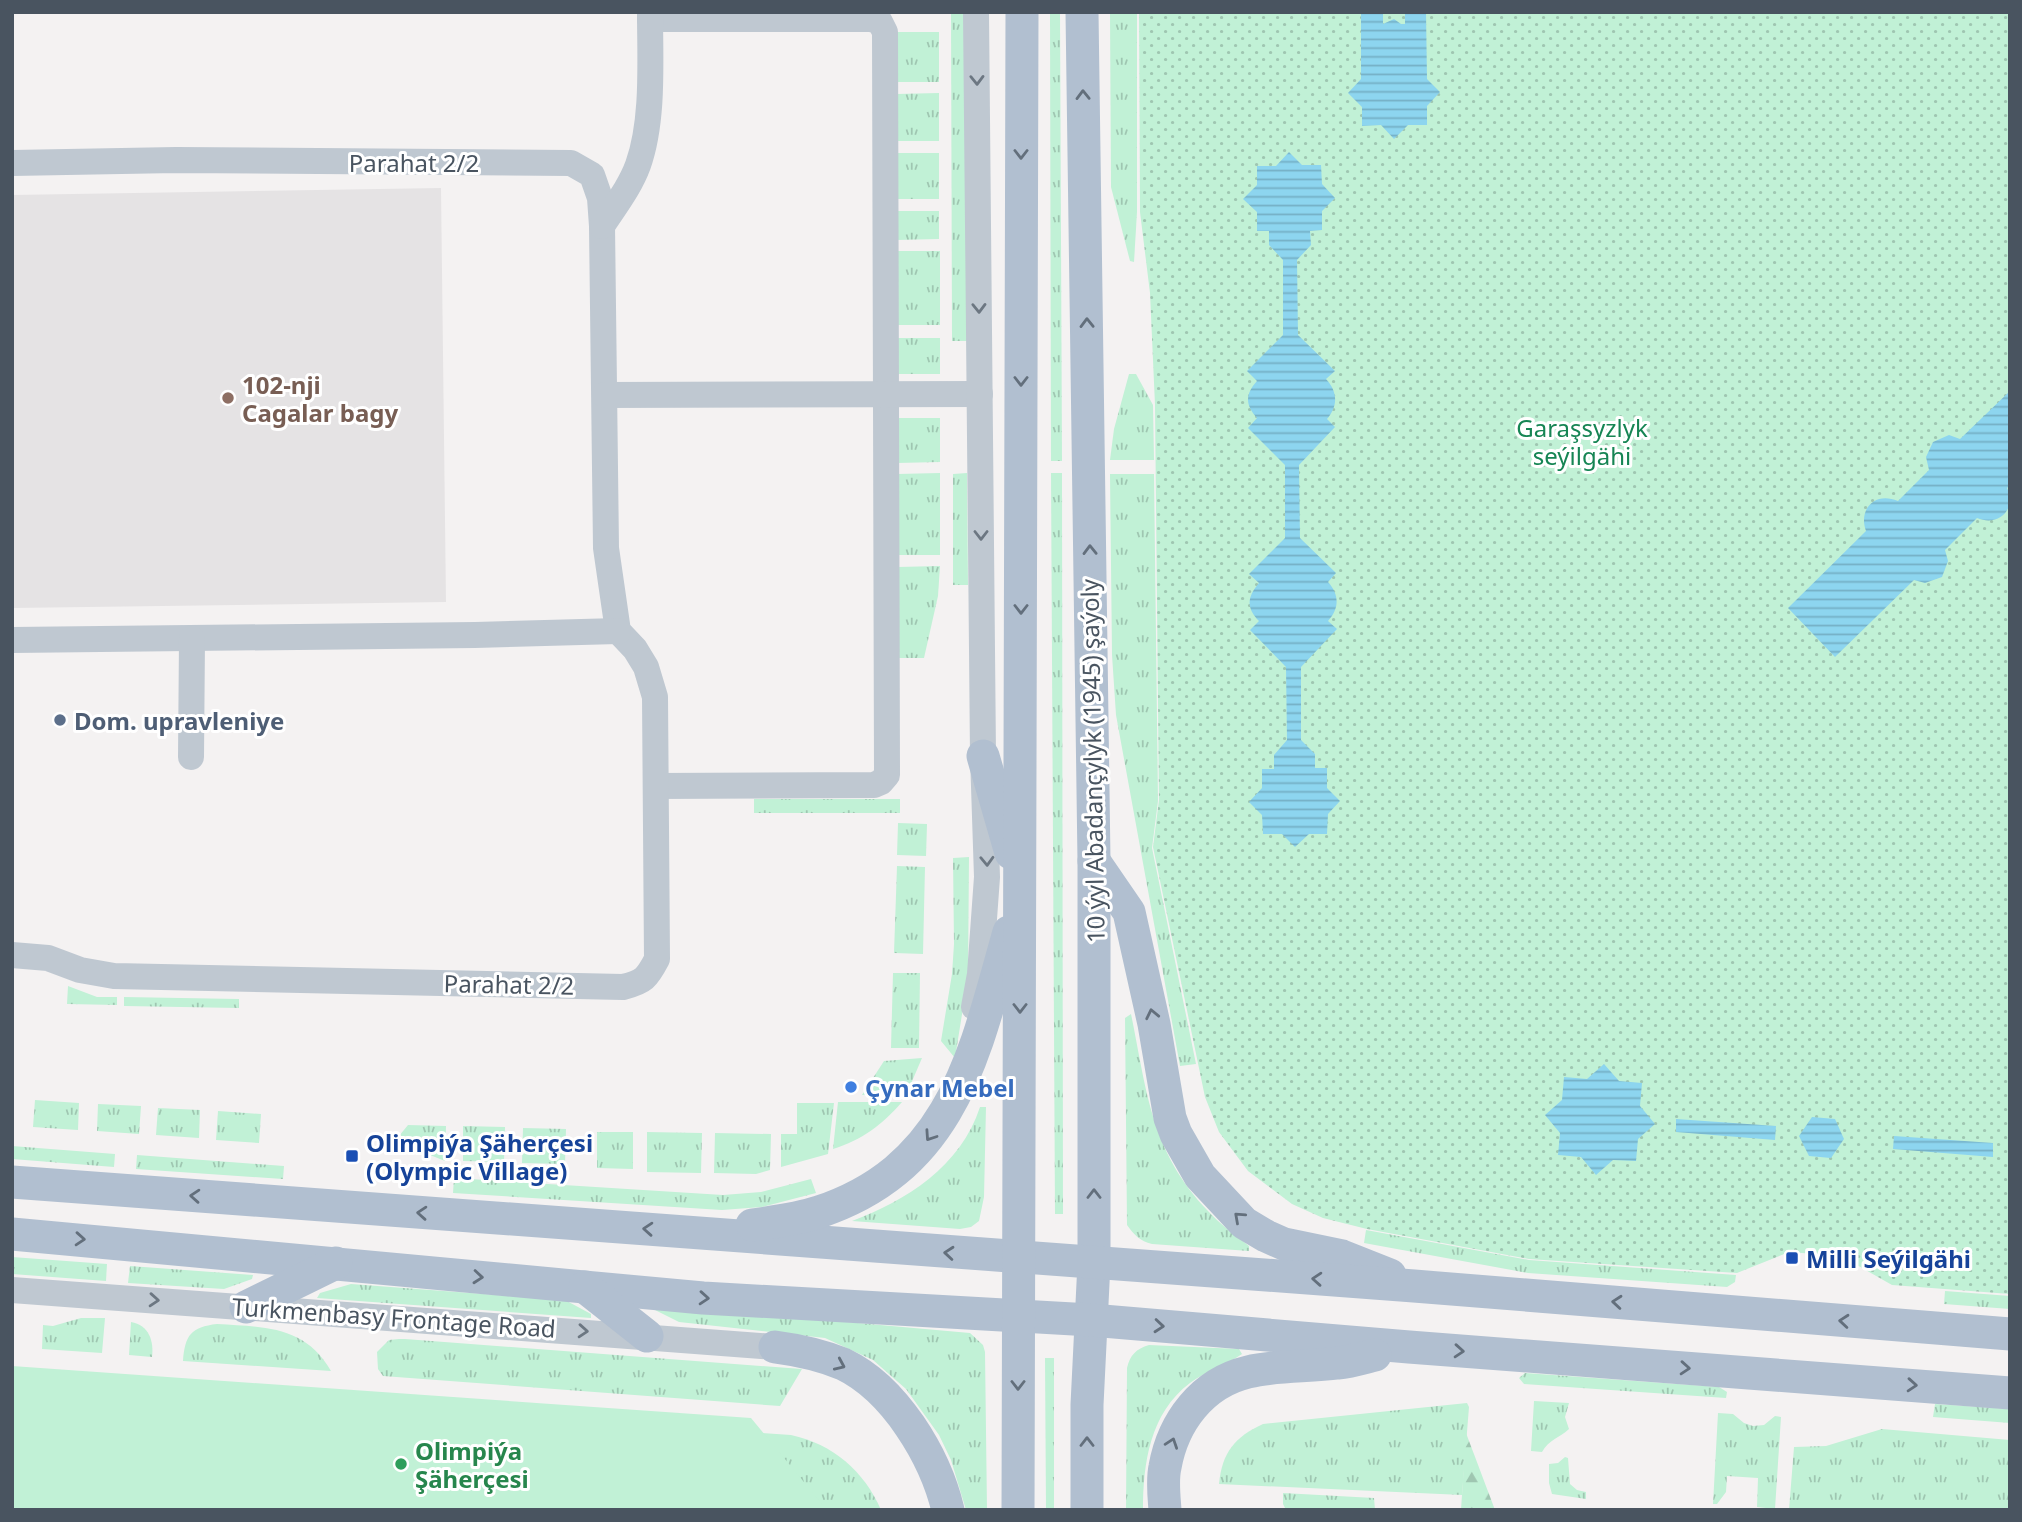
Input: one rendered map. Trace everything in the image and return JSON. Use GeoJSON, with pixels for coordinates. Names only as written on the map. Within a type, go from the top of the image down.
{"type":"FeatureCollection","features":[{"type":"Feature","properties":{"kind":"main road"},"geometry":{"type":"LineString","coordinates":[[1017,1510],[1022,12]]}},
{"type":"Feature","properties":{"kind":"main road","name":"10 ýyl Abadançylyk (1945) şaýoly"},"geometry":{"type":"LineString","coordinates":[[1082,12],[1094,861],[1094,1263],[1087,1405],[1087,1510]]}},
{"type":"Feature","properties":{"kind":"main road"},"geometry":{"type":"LineString","coordinates":[[705,1233],[800,1217],[851,1199],[901,1168],[922,1147],[961,1084],[987,1013],[1021,890],[983,756]]}},
{"type":"Feature","properties":{"kind":"main road"},"geometry":{"type":"LineString","coordinates":[[1094,861],[1129,912],[1154,1024],[1170,1118],[1200,1176],[1244,1223],[1266,1236],[1284,1244],[1342,1256],[1415,1286]]}},
{"type":"Feature","properties":{"kind":"main road"},"geometry":{"type":"LineString","coordinates":[[12,1182],[1415,1286],[2010,1334]]}},
{"type":"Feature","properties":{"kind":"main road"},"geometry":{"type":"LineString","coordinates":[[12,1234],[702,1298],[1091,1320],[2010,1393]]}},
{"type":"Feature","properties":{"kind":"main road"},"geometry":{"type":"LineString","coordinates":[[246,1307],[337,1263]]}},
{"type":"Feature","properties":{"kind":"main road"},"geometry":{"type":"LineString","coordinates":[[585,1287],[647,1336]]}},
{"type":"Feature","properties":{"kind":"main road"},"geometry":{"type":"LineString","coordinates":[[775,1347],[802,1351],[844,1365],[888,1397],[934,1469],[948,1510]]}},
{"type":"Feature","properties":{"kind":"main road"},"geometry":{"type":"LineString","coordinates":[[1165,1510],[1164,1470],[1171,1443],[1179,1424],[1203,1394],[1234,1376],[1251,1371],[1341,1363],[1409,1347]]}},
{"type":"Feature","properties":{"kind":"street"},"geometry":{"type":"LineString","coordinates":[[961,1084],[980,974],[987,877],[983,756],[976,12]]}},
{"type":"Feature","properties":{"kind":"street"},"geometry":{"type":"LineString","coordinates":[[602,226],[628,188],[645,137],[650,16],[871,19],[880,22],[885,32],[887,775],[874,785],[656,786]]}},
{"type":"Feature","properties":{"kind":"street","name":"Parahat 2/2"},"geometry":{"type":"LineString","coordinates":[[12,163],[190,160],[571,163],[592,175],[600,198],[602,226],[606,548],[618,631],[635,649],[646,667],[655,697],[657,959],[649,974],[639,984],[623,987],[114,976],[80,970],[48,958],[12,955]]}},
{"type":"Feature","properties":{"kind":"street"},"geometry":{"type":"LineString","coordinates":[[605,395],[980,394]]}},
{"type":"Feature","properties":{"kind":"street"},"geometry":{"type":"LineString","coordinates":[[12,640],[618,631]]}},
{"type":"Feature","properties":{"kind":"street"},"geometry":{"type":"LineString","coordinates":[[191,757],[192,639]]}},
{"type":"Feature","properties":{"kind":"street","name":"Turkmenbasy Frontage Road"},"geometry":{"type":"LineString","coordinates":[[12,1290],[775,1347]]}},
{"type":"Feature","properties":{"kind":"shaded area","name":"102-nji Cagalar bagy"},"geometry":{"type":"Polygon","coordinates":[[[441,188],[446,602],[12,608],[12,195],[441,188]]]}},
{"type":"Feature","properties":{"kind":"green space"},"geometry":{"type":"Polygon","coordinates":[[[951,12],[965,12],[967,341],[952,341],[951,12]]]}},
{"type":"Feature","properties":{"kind":"green space"},"geometry":{"type":"Polygon","coordinates":[[[1050,12],[1060,12],[1062,461],[1051,461],[1050,12]]]}},
{"type":"Feature","properties":{"kind":"green space"},"geometry":{"type":"Polygon","coordinates":[[[1110,12],[1137,12],[1137,212],[1134,262],[1130,261],[1111,187],[1110,12]]]}},
{"type":"Feature","properties":{"kind":"green space","name":"Garaşsyzlyk seýilgähi"},"geometry":{"type":"Polygon","coordinates":[[[1139,12],[2010,12],[2010,1294],[1892,1285],[1841,1256],[1789,1252],[1737,1273],[1529,1259],[1367,1229],[1323,1218],[1292,1204],[1248,1171],[1219,1132],[1205,1097],[1153,847],[1159,800],[1155,405],[1150,293],[1140,212],[1139,12]]]}},
{"type":"Feature","properties":{"kind":"green space"},"geometry":{"type":"Polygon","coordinates":[[[896,32],[939,32],[939,82],[896,82],[896,32]]]}},
{"type":"Feature","properties":{"kind":"green space"},"geometry":{"type":"Polygon","coordinates":[[[939,93],[939,141],[896,141],[896,94],[939,93]]]}},
{"type":"Feature","properties":{"kind":"green space"},"geometry":{"type":"Polygon","coordinates":[[[896,153],[939,153],[939,199],[896,199],[896,153]]]}},
{"type":"Feature","properties":{"kind":"green space"},"geometry":{"type":"Polygon","coordinates":[[[896,211],[939,211],[939,239],[897,240],[896,211]]]}},
{"type":"Feature","properties":{"kind":"green space"},"geometry":{"type":"Polygon","coordinates":[[[896,251],[940,251],[940,325],[897,325],[896,251]]]}},
{"type":"Feature","properties":{"kind":"green space"},"geometry":{"type":"Polygon","coordinates":[[[897,338],[940,338],[940,374],[897,374],[897,338]]]}},
{"type":"Feature","properties":{"kind":"green space"},"geometry":{"type":"Polygon","coordinates":[[[1129,374],[1136,374],[1153,405],[1154,460],[1110,460],[1114,429],[1129,374]]]}},
{"type":"Feature","properties":{"kind":"green space"},"geometry":{"type":"Polygon","coordinates":[[[897,418],[940,418],[940,462],[897,463],[897,418]]]}},
{"type":"Feature","properties":{"kind":"green space"},"geometry":{"type":"Polygon","coordinates":[[[940,473],[940,555],[897,555],[897,474],[940,473]]]}},
{"type":"Feature","properties":{"kind":"green space"},"geometry":{"type":"Polygon","coordinates":[[[967,473],[968,585],[953,585],[953,474],[967,473]]]}},
{"type":"Feature","properties":{"kind":"green space"},"geometry":{"type":"Polygon","coordinates":[[[1051,473],[1062,473],[1063,1214],[1055,1214],[1051,473]]]}},
{"type":"Feature","properties":{"kind":"green space"},"geometry":{"type":"Polygon","coordinates":[[[1110,474],[1154,474],[1158,801],[1152,848],[1196,1064],[1180,1066],[1116,715],[1112,655],[1110,474]]]}},
{"type":"Feature","properties":{"kind":"green space"},"geometry":{"type":"Polygon","coordinates":[[[940,566],[938,596],[924,658],[898,658],[897,567],[940,566]]]}},
{"type":"Feature","properties":{"kind":"green space"},"geometry":{"type":"Polygon","coordinates":[[[754,799],[900,799],[900,813],[754,813],[754,799]]]}},
{"type":"Feature","properties":{"kind":"green space"},"geometry":{"type":"Polygon","coordinates":[[[898,823],[927,824],[926,856],[897,855],[898,823]]]}},
{"type":"Feature","properties":{"kind":"green space"},"geometry":{"type":"Polygon","coordinates":[[[969,857],[968,977],[955,1058],[941,1041],[954,944],[953,858],[969,857]]]}},
{"type":"Feature","properties":{"kind":"green space"},"geometry":{"type":"Polygon","coordinates":[[[897,866],[925,867],[923,954],[894,953],[897,866]]]}},
{"type":"Feature","properties":{"kind":"green space"},"geometry":{"type":"Polygon","coordinates":[[[893,973],[920,973],[919,1048],[891,1048],[893,973]]]}},
{"type":"Feature","properties":{"kind":"green space"},"geometry":{"type":"Polygon","coordinates":[[[68,986],[97,997],[117,997],[117,1005],[67,1004],[68,986]]]}},
{"type":"Feature","properties":{"kind":"green space"},"geometry":{"type":"Polygon","coordinates":[[[124,997],[239,999],[239,1008],[124,1006],[124,997]]]}},
{"type":"Feature","properties":{"kind":"green space"},"geometry":{"type":"Polygon","coordinates":[[[1131,1014],[1147,1094],[1162,1142],[1189,1188],[1208,1211],[1249,1246],[1249,1251],[1152,1244],[1138,1237],[1127,1225],[1125,1018],[1131,1014]]]}},
{"type":"Feature","properties":{"kind":"green space"},"geometry":{"type":"Polygon","coordinates":[[[922,1058],[907,1093],[862,1095],[884,1061],[922,1058]]]}},
{"type":"Feature","properties":{"kind":"green space"},"geometry":{"type":"Polygon","coordinates":[[[35,1100],[79,1103],[78,1130],[33,1127],[35,1100]]]}},
{"type":"Feature","properties":{"kind":"green space"},"geometry":{"type":"Polygon","coordinates":[[[838,1102],[902,1102],[871,1131],[833,1149],[838,1102]]]}},
{"type":"Feature","properties":{"kind":"green space"},"geometry":{"type":"Polygon","coordinates":[[[797,1103],[834,1103],[828,1154],[781,1167],[781,1134],[797,1134],[797,1103]]]}},
{"type":"Feature","properties":{"kind":"green space"},"geometry":{"type":"Polygon","coordinates":[[[98,1104],[141,1106],[139,1134],[97,1131],[98,1104]]]}},
{"type":"Feature","properties":{"kind":"green space"},"geometry":{"type":"Polygon","coordinates":[[[980,1107],[986,1107],[984,1197],[979,1221],[971,1227],[960,1229],[852,1221],[892,1203],[929,1179],[960,1147],[980,1107]]]}},
{"type":"Feature","properties":{"kind":"green space"},"geometry":{"type":"Polygon","coordinates":[[[158,1108],[200,1110],[199,1138],[156,1135],[158,1108]]]}},
{"type":"Feature","properties":{"kind":"green space"},"geometry":{"type":"Polygon","coordinates":[[[218,1111],[261,1114],[259,1143],[216,1140],[218,1111]]]}},
{"type":"Feature","properties":{"kind":"green space"},"geometry":{"type":"Polygon","coordinates":[[[408,1125],[446,1126],[445,1161],[399,1136],[408,1125]]]}},
{"type":"Feature","properties":{"kind":"green space"},"geometry":{"type":"Polygon","coordinates":[[[463,1126],[505,1127],[504,1162],[463,1161],[463,1126]]]}},
{"type":"Feature","properties":{"kind":"green space"},"geometry":{"type":"Polygon","coordinates":[[[523,1128],[566,1129],[565,1164],[522,1163],[523,1128]]]}},
{"type":"Feature","properties":{"kind":"green space"},"geometry":{"type":"Polygon","coordinates":[[[597,1132],[633,1132],[633,1169],[597,1168],[597,1132]]]}},
{"type":"Feature","properties":{"kind":"green space"},"geometry":{"type":"Polygon","coordinates":[[[647,1132],[702,1133],[701,1173],[647,1172],[647,1132]]]}},
{"type":"Feature","properties":{"kind":"green space"},"geometry":{"type":"Polygon","coordinates":[[[715,1133],[771,1134],[770,1170],[756,1174],[714,1173],[715,1133]]]}},
{"type":"Feature","properties":{"kind":"green space"},"geometry":{"type":"Polygon","coordinates":[[[12,1146],[115,1154],[114,1167],[12,1159],[12,1146]]]}},
{"type":"Feature","properties":{"kind":"green space"},"geometry":{"type":"Polygon","coordinates":[[[137,1155],[284,1166],[283,1179],[136,1169],[137,1155]]]}},
{"type":"Feature","properties":{"kind":"green space"},"geometry":{"type":"Polygon","coordinates":[[[454,1178],[723,1195],[761,1192],[811,1179],[816,1193],[762,1207],[722,1210],[453,1193],[454,1178]]]}},
{"type":"Feature","properties":{"kind":"green space"},"geometry":{"type":"Polygon","coordinates":[[[1366,1230],[1529,1260],[1736,1275],[1735,1282],[1727,1287],[1528,1273],[1364,1243],[1366,1230]]]}},
{"type":"Feature","properties":{"kind":"green space"},"geometry":{"type":"Polygon","coordinates":[[[12,1257],[107,1264],[106,1281],[12,1274],[12,1257]]]}},
{"type":"Feature","properties":{"kind":"green space"},"geometry":{"type":"Polygon","coordinates":[[[130,1266],[253,1275],[252,1279],[224,1289],[128,1283],[130,1266]]]}},
{"type":"Feature","properties":{"kind":"green space"},"geometry":{"type":"Polygon","coordinates":[[[351,1284],[565,1300],[591,1314],[591,1318],[317,1298],[320,1293],[351,1284]]]}},
{"type":"Feature","properties":{"kind":"green space"},"geometry":{"type":"Polygon","coordinates":[[[1945,1291],[2010,1296],[2010,1309],[1944,1304],[1945,1291]]]}},
{"type":"Feature","properties":{"kind":"green space"},"geometry":{"type":"Polygon","coordinates":[[[643,1304],[970,1333],[983,1345],[985,1352],[987,1510],[966,1510],[951,1460],[939,1435],[906,1389],[873,1360],[825,1338],[679,1322],[643,1304]]]}},
{"type":"Feature","properties":{"kind":"green space"},"geometry":{"type":"Polygon","coordinates":[[[81,1318],[105,1318],[102,1353],[42,1349],[43,1325],[53,1326],[81,1318]]]}},
{"type":"Feature","properties":{"kind":"green space"},"geometry":{"type":"Polygon","coordinates":[[[131,1322],[142,1326],[149,1335],[152,1357],[129,1355],[131,1322]]]}},
{"type":"Feature","properties":{"kind":"green space"},"geometry":{"type":"Polygon","coordinates":[[[217,1324],[282,1331],[309,1345],[331,1371],[183,1361],[191,1334],[201,1327],[217,1324]]]}},
{"type":"Feature","properties":{"kind":"green space"},"geometry":{"type":"Polygon","coordinates":[[[389,1340],[802,1369],[780,1406],[383,1376],[378,1369],[377,1352],[389,1340]]]}},
{"type":"Feature","properties":{"kind":"green space"},"geometry":{"type":"Polygon","coordinates":[[[1149,1345],[1239,1349],[1242,1354],[1190,1383],[1176,1395],[1158,1424],[1147,1457],[1143,1510],[1126,1510],[1127,1368],[1134,1353],[1149,1345]]]}},
{"type":"Feature","properties":{"kind":"green space"},"geometry":{"type":"Polygon","coordinates":[[[1045,1358],[1054,1358],[1054,1510],[1046,1510],[1045,1358]]]}},
{"type":"Feature","properties":{"kind":"green space","name":"Olimpiýa Şäherçesi"},"geometry":{"type":"Polygon","coordinates":[[[12,1366],[751,1418],[827,1510],[12,1510],[12,1366]]]}},
{"type":"Feature","properties":{"kind":"green space"},"geometry":{"type":"Polygon","coordinates":[[[1525,1373],[1719,1387],[1727,1392],[1726,1398],[1524,1384],[1519,1378],[1525,1373]]]}},
{"type":"Feature","properties":{"kind":"green space"},"geometry":{"type":"Polygon","coordinates":[[[1534,1401],[1569,1403],[1565,1417],[1569,1429],[1548,1444],[1542,1452],[1531,1451],[1534,1401]]]}},
{"type":"Feature","properties":{"kind":"green space"},"geometry":{"type":"Polygon","coordinates":[[[1467,1403],[1469,1407],[1462,1495],[1219,1484],[1223,1463],[1232,1447],[1245,1434],[1263,1424],[1467,1403]]]}},
{"type":"Feature","properties":{"kind":"green space"},"geometry":{"type":"Polygon","coordinates":[[[1935,1404],[2010,1409],[2010,1423],[1933,1417],[1935,1404]]]}},
{"type":"Feature","properties":{"kind":"green space"},"geometry":{"type":"Polygon","coordinates":[[[402,1407],[791,1435],[820,1445],[845,1461],[866,1483],[881,1510],[780,1510],[402,1407]]]}},
{"type":"Feature","properties":{"kind":"green space"},"geometry":{"type":"Polygon","coordinates":[[[1718,1413],[1733,1414],[1753,1426],[1764,1425],[1775,1416],[1781,1417],[1775,1509],[1757,1507],[1758,1478],[1727,1476],[1726,1492],[1717,1504],[1713,1504],[1718,1413]]]}},
{"type":"Feature","properties":{"kind":"green space"},"geometry":{"type":"Polygon","coordinates":[[[1882,1429],[2010,1440],[2010,1510],[1789,1510],[1794,1447],[1826,1446],[1882,1429]]]}},
{"type":"Feature","properties":{"kind":"green space"},"geometry":{"type":"Polygon","coordinates":[[[1466,1433],[1495,1510],[1461,1510],[1466,1433]]]}},
{"type":"Feature","properties":{"kind":"green space"},"geometry":{"type":"Polygon","coordinates":[[[1565,1457],[1568,1458],[1570,1484],[1577,1490],[1586,1492],[1586,1499],[1552,1494],[1549,1464],[1558,1463],[1565,1457]]]}},
{"type":"Feature","properties":{"kind":"green space"},"geometry":{"type":"Polygon","coordinates":[[[1283,1493],[1374,1498],[1375,1510],[1286,1510],[1283,1493]]]}},
{"type":"Feature","properties":{"kind":"water"},"geometry":{"type":"Polygon","coordinates":[[[1361,12],[1383,12],[1383,24],[1394,19],[1405,24],[1405,12],[1426,12],[1427,79],[1440,92],[1427,106],[1427,125],[1408,125],[1394,139],[1381,125],[1362,126],[1362,107],[1348,93],[1361,79],[1361,12]]]}},
{"type":"Feature","properties":{"kind":"water"},"geometry":{"type":"Polygon","coordinates":[[[1289,152],[1302,165],[1321,165],[1322,184],[1335,198],[1322,211],[1322,230],[1310,231],[1311,245],[1297,260],[1298,335],[1335,371],[1326,379],[1333,389],[1335,399],[1327,419],[1335,427],[1299,465],[1300,538],[1336,573],[1328,582],[1337,601],[1335,611],[1328,621],[1337,629],[1301,667],[1301,740],[1315,754],[1315,768],[1327,768],[1327,788],[1340,801],[1328,814],[1327,834],[1309,834],[1295,847],[1282,834],[1263,834],[1262,815],[1249,802],[1262,788],[1262,769],[1274,769],[1274,755],[1287,740],[1286,667],[1250,630],[1259,621],[1250,607],[1250,598],[1259,583],[1249,574],[1285,538],[1285,465],[1248,428],[1257,418],[1250,409],[1248,400],[1250,390],[1257,381],[1247,371],[1283,335],[1283,260],[1269,245],[1269,231],[1257,231],[1257,212],[1243,199],[1257,185],[1257,166],[1276,166],[1289,152]]]}},
{"type":"Feature","properties":{"kind":"water"},"geometry":{"type":"Polygon","coordinates":[[[2010,391],[2010,485],[2007,488],[2009,503],[2004,515],[1992,520],[1977,518],[1945,550],[1948,561],[1942,577],[1925,583],[1914,580],[1835,657],[1788,608],[1866,531],[1864,516],[1870,504],[1882,498],[1898,501],[1929,470],[1926,457],[1933,442],[1949,435],[1960,439],[2010,391]]]}},
{"type":"Feature","properties":{"kind":"water"},"geometry":{"type":"Polygon","coordinates":[[[1604,1064],[1619,1081],[1642,1083],[1640,1106],[1655,1124],[1638,1139],[1636,1161],[1613,1160],[1596,1175],[1581,1157],[1558,1155],[1560,1133],[1545,1115],[1562,1100],[1564,1077],[1587,1079],[1604,1064]]]}},
{"type":"Feature","properties":{"kind":"water"},"geometry":{"type":"Polygon","coordinates":[[[1812,1117],[1835,1119],[1844,1139],[1831,1158],[1809,1156],[1799,1136],[1812,1117]]]}},
{"type":"Feature","properties":{"kind":"water"},"geometry":{"type":"Polygon","coordinates":[[[1676,1119],[1776,1126],[1775,1140],[1676,1132],[1676,1119]]]}},
{"type":"Feature","properties":{"kind":"water"},"geometry":{"type":"Polygon","coordinates":[[[1894,1136],[1993,1143],[1993,1157],[1893,1149],[1894,1136]]]}},
{"type":"Feature","properties":{"kind":"place","name":"102-nji Cagalar bagy"},"geometry":{"type":"Point","coordinates":[228,398]}},
{"type":"Feature","properties":{"kind":"place","name":"Dom. upravleniye"},"geometry":{"type":"Point","coordinates":[60,720]}},
{"type":"Feature","properties":{"kind":"place","name":"Çynar Mebel"},"geometry":{"type":"Point","coordinates":[851,1087]}},
{"type":"Feature","properties":{"kind":"place","name":"Olimpiýa Şäherçesi (Olympic Village)"},"geometry":{"type":"Point","coordinates":[352,1156]}},
{"type":"Feature","properties":{"kind":"place","name":"Milli Seýilgähi"},"geometry":{"type":"Point","coordinates":[1792,1258]}},
{"type":"Feature","properties":{"kind":"place","name":"Olimpiýa Şäherçesi"},"geometry":{"type":"Point","coordinates":[401,1464]}}]}
